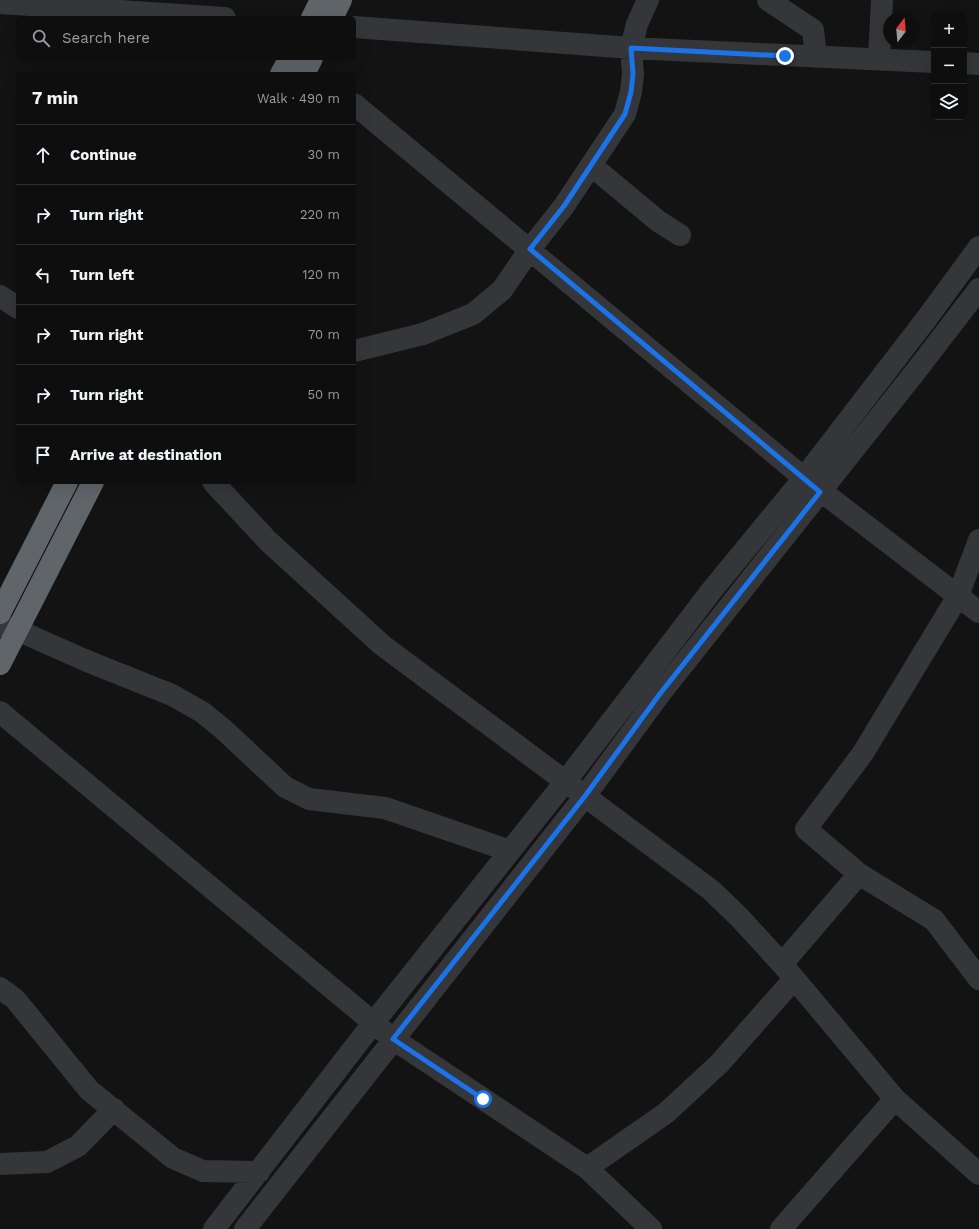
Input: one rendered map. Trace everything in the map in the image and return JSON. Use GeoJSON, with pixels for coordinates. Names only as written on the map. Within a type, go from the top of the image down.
{"type":"FeatureCollection","features":[{"type":"Feature","properties":{"kind":"highway"},"geometry":{"type":"LineString","coordinates":[[313,16],[321,0]]}},
{"type":"Feature","properties":{"kind":"highway"},"geometry":{"type":"LineString","coordinates":[[333,16],[341,0]]}},
{"type":"Feature","properties":{"kind":"highway"},"geometry":{"type":"LineString","coordinates":[[287,72],[306,66]]}},
{"type":"Feature","properties":{"kind":"highway"},"geometry":{"type":"LineString","coordinates":[[0,613],[66,484]]}},
{"type":"Feature","properties":{"kind":"highway"},"geometry":{"type":"LineString","coordinates":[[0,664],[9,628],[92,484]]}},
{"type":"Feature","properties":{"kind":"street"},"geometry":{"type":"LineString","coordinates":[[356,351],[423,334],[473,314],[502,290],[530,249],[564,206],[592,166],[625,114],[631,92],[633,74],[631,48],[637,24],[648,0]]}},
{"type":"Feature","properties":{"kind":"street"},"geometry":{"type":"LineString","coordinates":[[768,0],[813,30],[816,57]]}},
{"type":"Feature","properties":{"kind":"street"},"geometry":{"type":"LineString","coordinates":[[879,60],[882,0]]}},
{"type":"Feature","properties":{"kind":"street"},"geometry":{"type":"LineString","coordinates":[[0,3],[195,16]]}},
{"type":"Feature","properties":{"kind":"street"},"geometry":{"type":"LineString","coordinates":[[356,27],[631,48],[931,62]]}},
{"type":"Feature","properties":{"kind":"street"},"geometry":{"type":"LineString","coordinates":[[967,63],[979,64]]}},
{"type":"Feature","properties":{"kind":"street"},"geometry":{"type":"LineString","coordinates":[[356,106],[812,485],[979,612]]}},
{"type":"Feature","properties":{"kind":"street"},"geometry":{"type":"LineString","coordinates":[[592,166],[658,221],[680,235]]}},
{"type":"Feature","properties":{"kind":"street"},"geometry":{"type":"LineString","coordinates":[[245,1229],[585,796],[812,485],[927,318],[979,247]]}},
{"type":"Feature","properties":{"kind":"street"},"geometry":{"type":"LineString","coordinates":[[214,1229],[374,1022],[565,782],[712,590],[812,485],[979,289]]}},
{"type":"Feature","properties":{"kind":"street"},"geometry":{"type":"LineString","coordinates":[[0,296],[16,307]]}},
{"type":"Feature","properties":{"kind":"street"},"geometry":{"type":"LineString","coordinates":[[216,484],[268,541],[382,645],[711,890],[740,918],[788,971],[895,1099],[979,1174]]}},
{"type":"Feature","properties":{"kind":"street"},"geometry":{"type":"LineString","coordinates":[[979,540],[958,596],[863,753],[806,829],[859,874],[934,920],[979,979]]}},
{"type":"Feature","properties":{"kind":"street"},"geometry":{"type":"LineString","coordinates":[[9,628],[88,662],[172,695],[202,712],[286,786],[309,799],[385,808],[510,851]]}},
{"type":"Feature","properties":{"kind":"street"},"geometry":{"type":"LineString","coordinates":[[0,712],[393,1039],[587,1168],[651,1229]]}},
{"type":"Feature","properties":{"kind":"street"},"geometry":{"type":"LineString","coordinates":[[587,1168],[666,1113],[719,1064],[859,874]]}},
{"type":"Feature","properties":{"kind":"street"},"geometry":{"type":"LineString","coordinates":[[0,988],[15,999],[89,1090],[174,1158],[203,1171],[259,1172]]}},
{"type":"Feature","properties":{"kind":"street"},"geometry":{"type":"LineString","coordinates":[[781,1229],[895,1099]]}},
{"type":"Feature","properties":{"kind":"street"},"geometry":{"type":"LineString","coordinates":[[0,1164],[47,1162],[78,1146],[114,1109]]}},
{"type":"Feature","properties":{"kind":"route"},"geometry":{"type":"LineString","coordinates":[[483,1099],[393,1039],[585,796],[659,695],[820,492],[530,249],[589,171],[625,114],[631,92],[633,74],[631,48],[785,56]]}}]}
